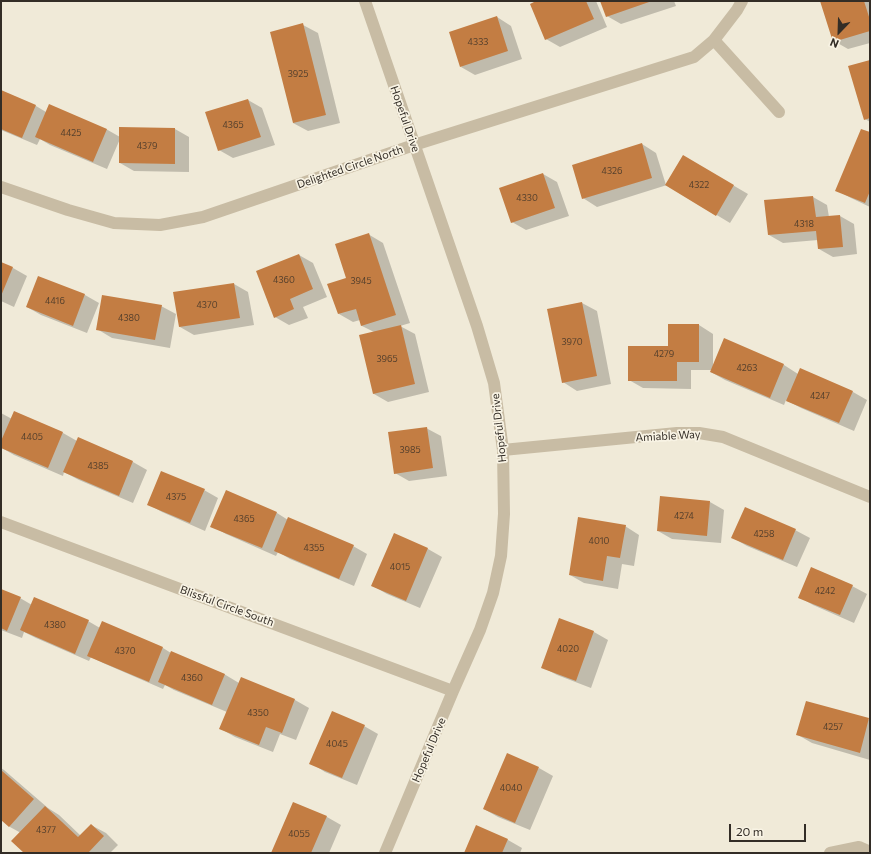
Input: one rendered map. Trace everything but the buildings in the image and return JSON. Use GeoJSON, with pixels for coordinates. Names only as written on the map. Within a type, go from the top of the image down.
{"type":"FeatureCollection","features":[{"type":"Feature","properties":{"kind":"street","name":"Hopeful Drive"},"geometry":{"type":"LineString","coordinates":[[365,1],[494,383],[503,450],[504,514],[501,556],[493,593],[480,630],[385,853]]}},
{"type":"Feature","properties":{"kind":"street","name":"Delighted Circle North"},"geometry":{"type":"LineString","coordinates":[[1,187],[114,224],[160,225],[203,217],[414,145],[694,57],[714,40],[742,1]]}},
{"type":"Feature","properties":{"kind":"street"},"geometry":{"type":"LineString","coordinates":[[714,40],[779,112]]}},
{"type":"Feature","properties":{"kind":"street","name":"Amiable Way"},"geometry":{"type":"LineString","coordinates":[[503,450],[699,432],[723,437],[870,497]]}},
{"type":"Feature","properties":{"kind":"street","name":"Blissful Circle South"},"geometry":{"type":"LineString","coordinates":[[1,522],[453,691]]}},
{"type":"Feature","properties":{"kind":"street"},"geometry":{"type":"LineString","coordinates":[[830,853],[859,847],[870,852]]}}]}
